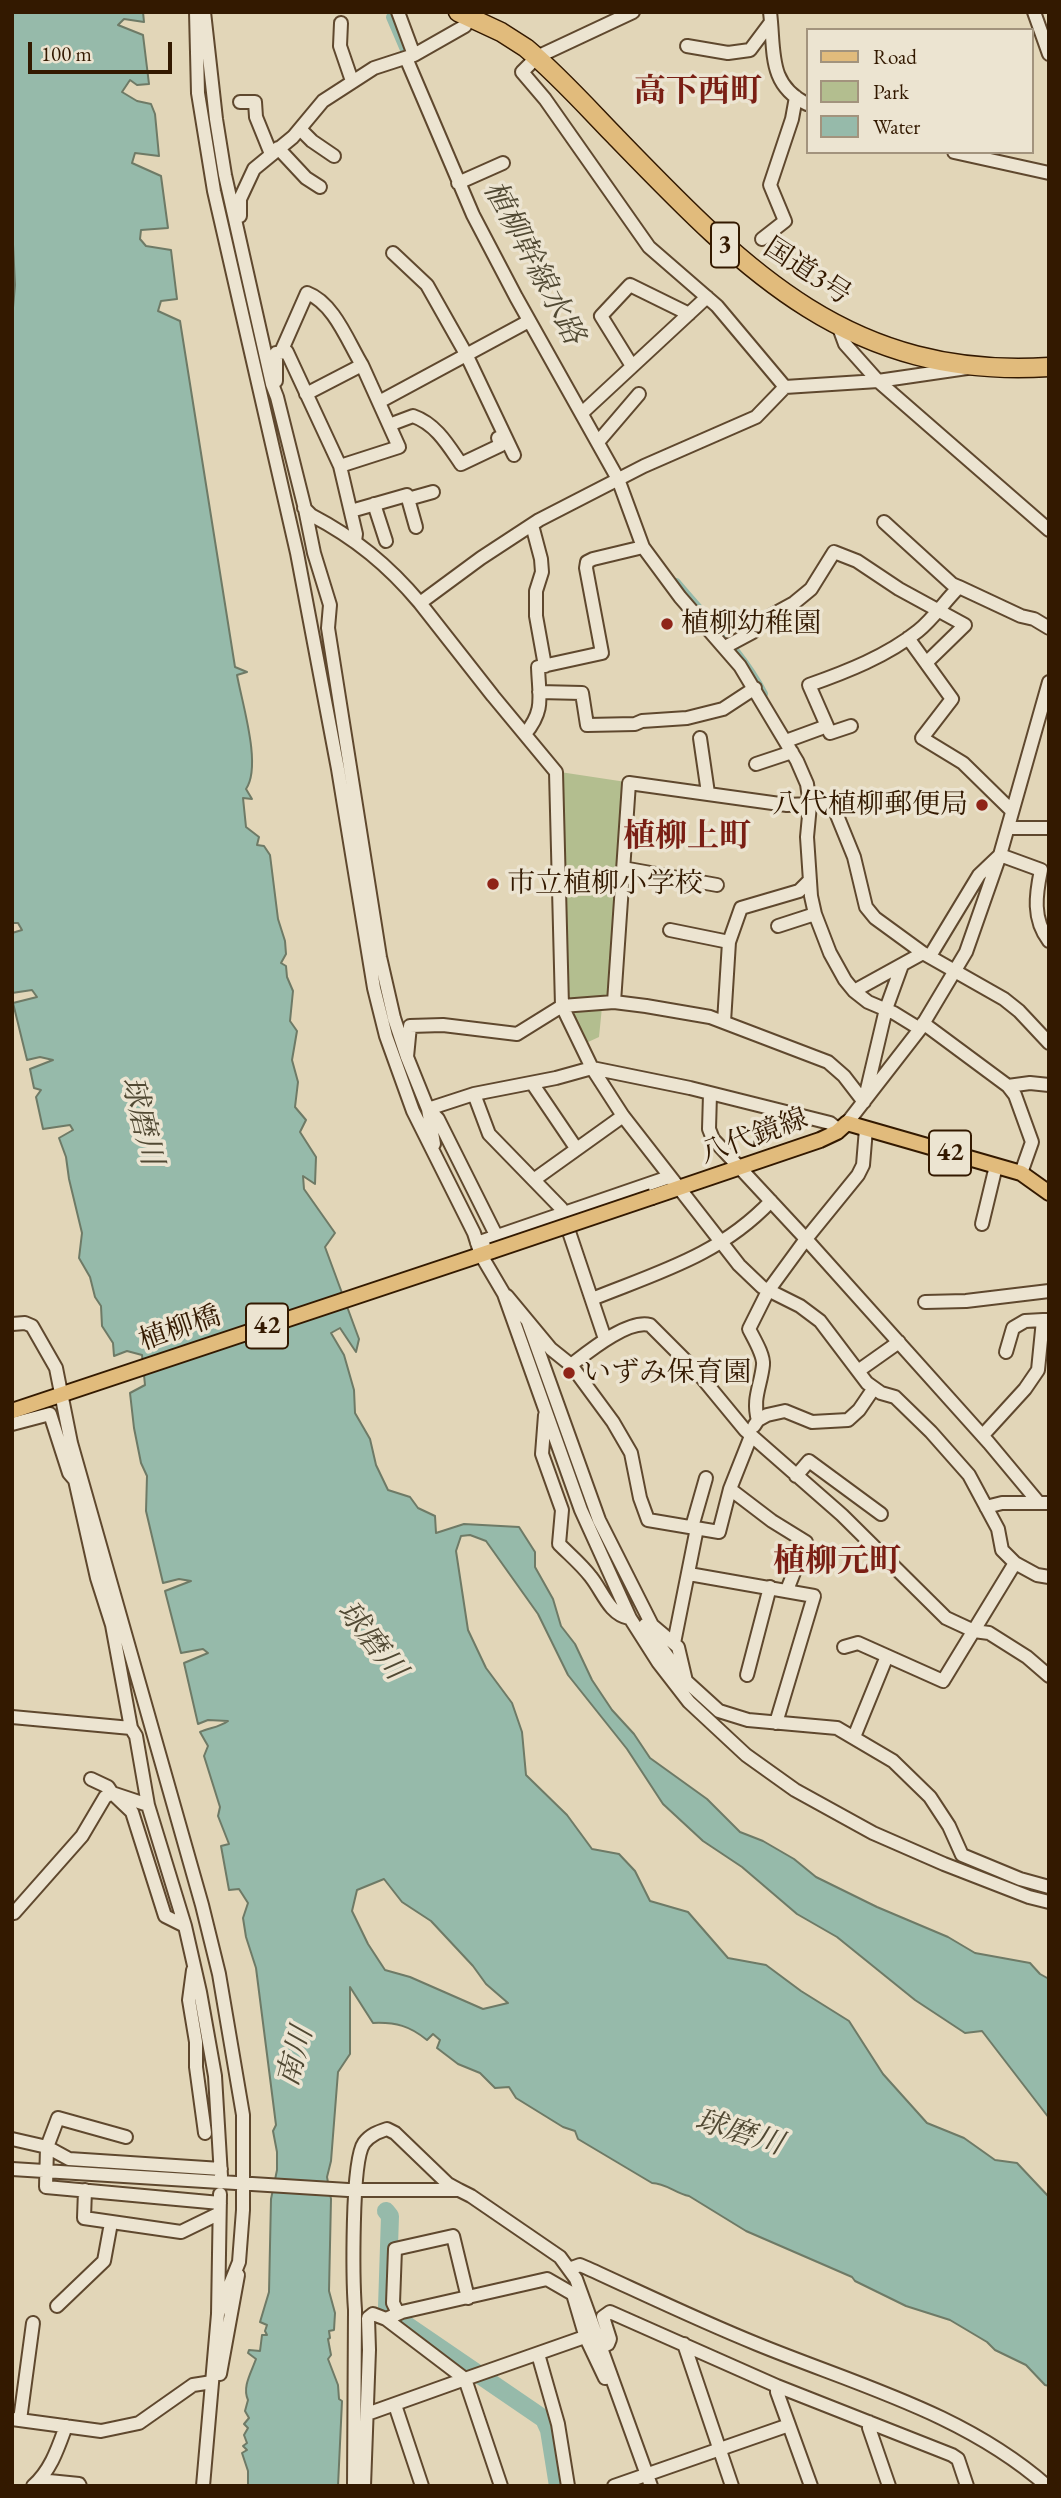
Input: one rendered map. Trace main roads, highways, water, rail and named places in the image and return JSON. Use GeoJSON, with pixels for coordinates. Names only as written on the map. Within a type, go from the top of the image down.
{"type":"FeatureCollection","features":[{"type":"Feature","properties":{"kind":"highway","name":"国道3号"},"geometry":{"type":"LineString","coordinates":[[463,14],[501,32],[537,57],[734,255],[798,304],[884,346],[920,356],[974,366],[1049,367]]}},
{"type":"Feature","properties":{"kind":"main road","name":"八代鏡線"},"geometry":{"type":"LineString","coordinates":[[483,1249],[739,1169],[820,1140],[842,1128],[866,1129],[1021,1173],[1049,1193]]}},
{"type":"Feature","properties":{"kind":"main road","name":"植柳橋"},"geometry":{"type":"LineString","coordinates":[[12,1411],[483,1249]]}},
{"type":"Feature","properties":{"kind":"water"},"geometry":{"type":"Polygon","coordinates":[[[12,12],[143,12],[144,22],[124,19],[118,25],[143,35],[149,84],[137,85],[130,80],[122,92],[137,101],[151,104],[155,114],[159,156],[135,153],[132,163],[161,176],[168,228],[141,230],[140,239],[146,246],[171,250],[177,299],[161,301],[158,311],[180,321],[235,667],[247,672],[237,675],[252,750],[250,779],[246,789],[252,799],[243,798],[246,827],[259,837],[257,845],[264,846],[270,855],[278,919],[285,941],[286,954],[281,963],[286,966],[293,991],[290,1021],[297,1031],[292,1060],[298,1082],[295,1107],[306,1120],[300,1132],[316,1157],[315,1184],[303,1176],[304,1189],[335,1233],[325,1247],[359,1339],[356,1352],[340,1328],[331,1333],[344,1355],[354,1390],[355,1413],[370,1439],[376,1465],[388,1490],[410,1497],[418,1508],[435,1516],[436,1533],[464,1524],[519,1527],[535,1552],[535,1567],[553,1599],[561,1626],[575,1644],[592,1680],[612,1710],[634,1734],[650,1758],[707,1799],[740,1832],[763,1841],[794,1859],[816,1877],[877,1907],[948,1937],[975,1953],[1030,1963],[1049,1979],[1049,2118],[982,2031],[965,2033],[915,2000],[837,1937],[797,1914],[742,1867],[703,1841],[663,1804],[627,1749],[568,1675],[538,1614],[486,1541],[470,1535],[461,1536],[456,1551],[468,1630],[486,1668],[512,1703],[522,1732],[526,1775],[567,1815],[592,1849],[619,1854],[635,1871],[650,1901],[688,1912],[728,1958],[766,1965],[849,2021],[883,2074],[927,2123],[964,2138],[995,2160],[1017,2163],[1049,2197],[1049,2386],[1026,2365],[995,2350],[987,2342],[950,2320],[906,2306],[855,2281],[852,2277],[746,2231],[689,2196],[652,2183],[578,2139],[575,2131],[563,2127],[516,2098],[509,2087],[495,2088],[480,2073],[458,2064],[437,2048],[440,2040],[433,2034],[427,2040],[402,2026],[373,2023],[350,1987],[350,2054],[338,2072],[331,2161],[327,2177],[331,2199],[329,2291],[335,2313],[334,2330],[329,2331],[331,2355],[328,2359],[338,2385],[339,2399],[342,2401],[338,2486],[248,2486],[248,2471],[242,2453],[247,2450],[243,2446],[247,2443],[244,2435],[248,2428],[244,2424],[249,2418],[245,2411],[248,2400],[247,2385],[256,2359],[248,2353],[249,2350],[260,2351],[262,2335],[267,2335],[267,2325],[260,2322],[269,2292],[271,2199],[277,2170],[277,2152],[256,1968],[243,1918],[248,1903],[239,1889],[229,1890],[221,1846],[229,1844],[218,1816],[220,1807],[204,1756],[208,1746],[200,1732],[228,1721],[208,1720],[198,1724],[184,1663],[208,1653],[203,1649],[181,1653],[165,1591],[191,1581],[179,1579],[163,1583],[146,1511],[147,1476],[141,1463],[130,1393],[145,1385],[142,1355],[127,1351],[114,1356],[113,1343],[102,1326],[101,1306],[79,1258],[82,1233],[66,1157],[59,1138],[73,1130],[70,1125],[43,1129],[36,1097],[41,1090],[34,1088],[30,1069],[53,1060],[40,1057],[27,1060],[13,1003],[37,997],[32,990],[12,993],[12,933],[22,930],[18,923],[12,923],[12,319],[15,285],[12,224],[12,12]],[[384,1879],[357,1890],[352,1911],[368,1944],[385,1970],[410,1977],[483,2009],[508,2003],[486,1984],[431,1921],[402,1902],[384,1879]]]}},
{"type":"Feature","properties":{"kind":"waterway","name":"植柳幹線水路"},"geometry":{"type":"LineString","coordinates":[[391,17],[406,52]]}},
{"type":"Feature","properties":{"kind":"waterway","name":"植柳幹線水路"},"geometry":{"type":"LineString","coordinates":[[676,583],[734,650],[763,694]]}},
{"type":"Feature","properties":{"kind":"waterway"},"geometry":{"type":"LineString","coordinates":[[386,2211],[390,2216],[387,2307],[402,2322],[544,2419],[549,2430],[558,2486]]}},
{"type":"Feature","properties":{"kind":"place","name":"植柳幼稚園"},"geometry":{"type":"Point","coordinates":[667,624]}},
{"type":"Feature","properties":{"kind":"place","name":"八代植柳郵便局"},"geometry":{"type":"Point","coordinates":[982,805]}},
{"type":"Feature","properties":{"kind":"place","name":"市立植柳小学校"},"geometry":{"type":"Point","coordinates":[493,884]}},
{"type":"Feature","properties":{"kind":"place","name":"いずみ保育園"},"geometry":{"type":"Point","coordinates":[569,1373]}},
{"type":"Feature","properties":{"kind":"district","name":"高下西町"},"geometry":{"type":"Point","coordinates":[698,92]}},
{"type":"Feature","properties":{"kind":"district","name":"植柳上町"},"geometry":{"type":"Point","coordinates":[687,837]}},
{"type":"Feature","properties":{"kind":"district","name":"植柳元町"},"geometry":{"type":"Point","coordinates":[837,1562]}},
{"type":"Feature","properties":{"kind":"water label","name":"球磨川"},"geometry":{"type":"Point","coordinates":[141,1121]}},
{"type":"Feature","properties":{"kind":"water label","name":"球磨川"},"geometry":{"type":"Point","coordinates":[371,1641]}},
{"type":"Feature","properties":{"kind":"water label","name":"南川"},"geometry":{"type":"Point","coordinates":[296,2057]}},
{"type":"Feature","properties":{"kind":"water label","name":"球磨川"},"geometry":{"type":"Point","coordinates":[739,2133]}}]}
